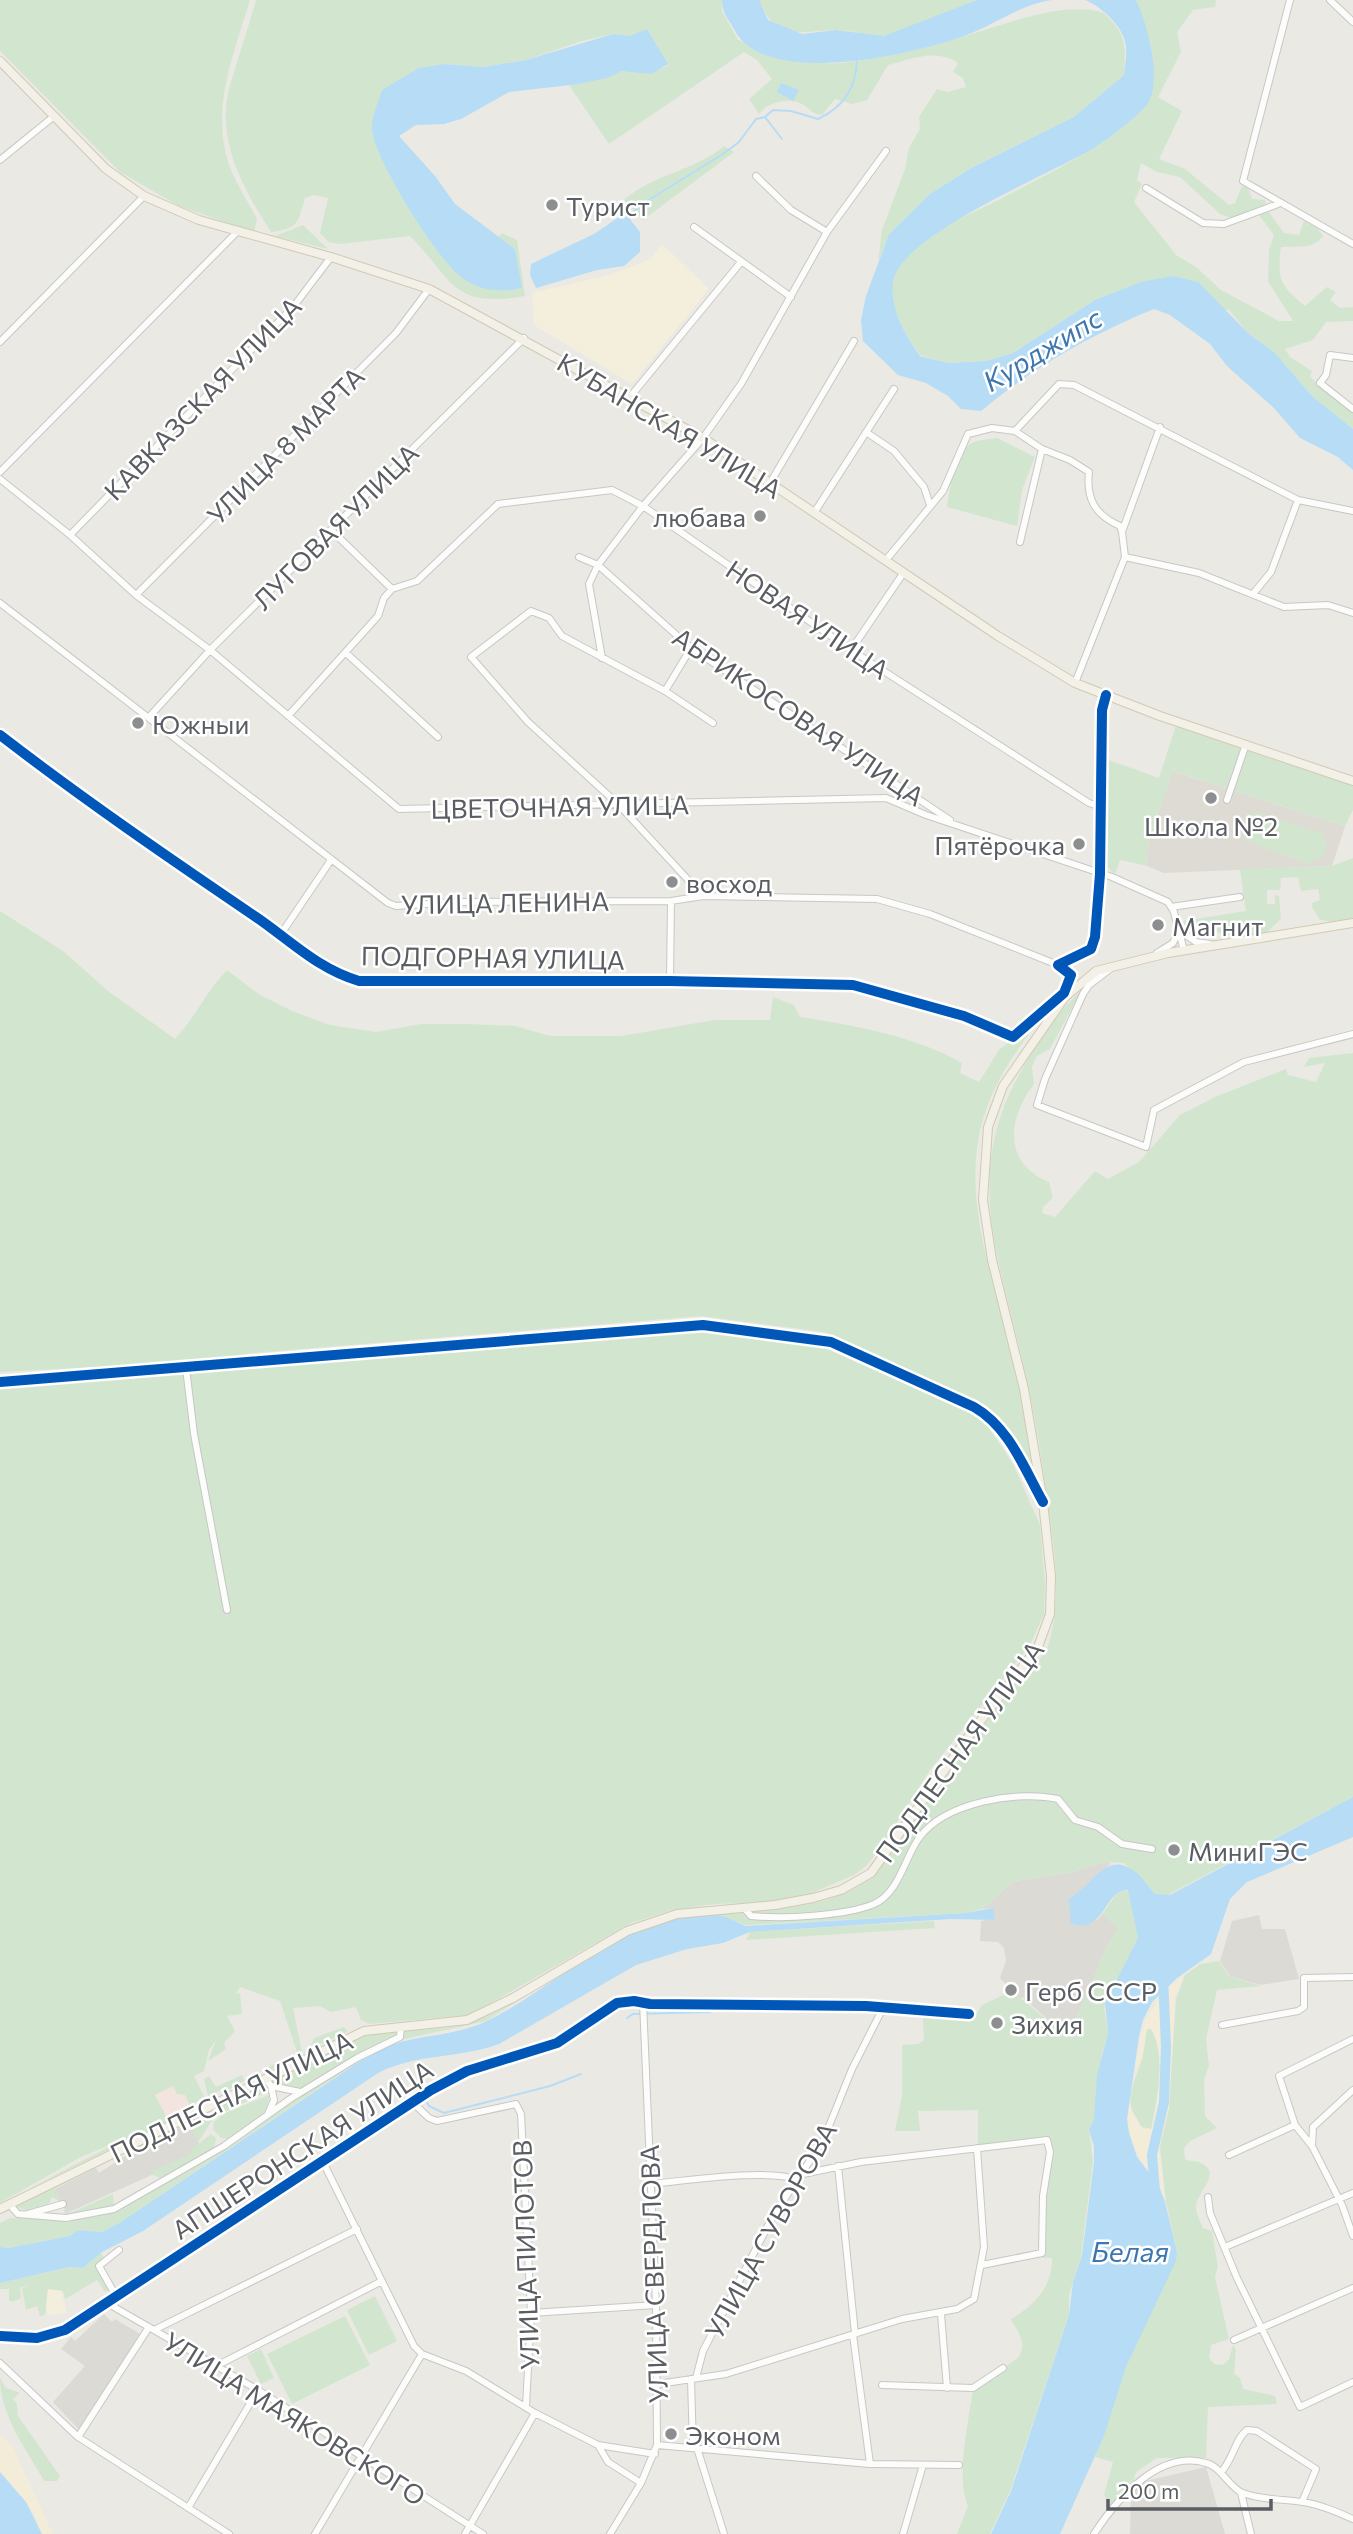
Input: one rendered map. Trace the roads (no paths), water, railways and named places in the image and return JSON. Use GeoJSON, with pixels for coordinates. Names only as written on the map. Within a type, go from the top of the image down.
{"type":"FeatureCollection","features":[{"type":"Feature","properties":{"kind":"main road","name":"КУБАНСКАЯ УЛИЦА"},"geometry":{"type":"LineString","coordinates":[[0,61],[106,169],[144,196],[199,220],[331,257],[429,289],[524,338],[703,438],[998,636],[1076,682],[1106,695],[1353,781]]}},
{"type":"Feature","properties":{"kind":"main road","name":"ПОДЛЕСНАЯ УЛИЦА"},"geometry":{"type":"LineString","coordinates":[[0,2209],[364,2031],[448,2023],[483,2014],[599,1945],[657,1920],[694,1911],[789,1903],[841,1890],[871,1873],[971,1734],[1038,1647],[1045,1631],[1051,1595],[1043,1502],[1021,1375],[986,1231],[983,1200],[988,1127],[1003,1086],[1065,997],[1085,977],[1149,957],[1353,923]]}},
{"type":"Feature","properties":{"kind":"street"},"geometry":{"type":"LineString","coordinates":[[1290,0],[1243,181],[1278,204],[1353,244]]}},
{"type":"Feature","properties":{"kind":"street"},"geometry":{"type":"LineString","coordinates":[[1331,0],[1353,22]]}},
{"type":"Feature","properties":{"kind":"street"},"geometry":{"type":"LineString","coordinates":[[0,160],[53,117]]}},
{"type":"Feature","properties":{"kind":"street"},"geometry":{"type":"LineString","coordinates":[[602,658],[589,584],[598,565],[643,506],[703,438],[741,384],[827,232],[886,151]]}},
{"type":"Feature","properties":{"kind":"street"},"geometry":{"type":"LineString","coordinates":[[756,176],[791,210],[827,232]]}},
{"type":"Feature","properties":{"kind":"street"},"geometry":{"type":"LineString","coordinates":[[1146,188],[1203,223],[1224,224],[1278,204]]}},
{"type":"Feature","properties":{"kind":"street"},"geometry":{"type":"LineString","coordinates":[[0,342],[144,196]]}},
{"type":"Feature","properties":{"kind":"street"},"geometry":{"type":"LineString","coordinates":[[694,227],[791,297]]}},
{"type":"Feature","properties":{"kind":"street"},"geometry":{"type":"LineString","coordinates":[[0,472],[237,232]]}},
{"type":"Feature","properties":{"kind":"street","name":"КАВКАЗСКАЯ УЛИЦА"},"geometry":{"type":"LineString","coordinates":[[70,535],[293,306],[331,257]]}},
{"type":"Feature","properties":{"kind":"street"},"geometry":{"type":"LineString","coordinates":[[630,397],[741,261]]}},
{"type":"Feature","properties":{"kind":"street","name":"УЛИЦА 8 МАРТА"},"geometry":{"type":"LineString","coordinates":[[136,596],[396,333],[429,289]]}},
{"type":"Feature","properties":{"kind":"street","name":"ЛУГОВАЯ УЛИЦА"},"geometry":{"type":"LineString","coordinates":[[150,716],[210,650],[524,338]]}},
{"type":"Feature","properties":{"kind":"street"},"geometry":{"type":"LineString","coordinates":[[770,482],[854,341]]}},
{"type":"Feature","properties":{"kind":"street"},"geometry":{"type":"LineString","coordinates":[[1353,358],[1330,355],[1326,376],[1320,383],[1353,409]]}},
{"type":"Feature","properties":{"kind":"street"},"geometry":{"type":"LineString","coordinates":[[1015,431],[1059,384],[1074,384],[1298,500],[1353,511]]}},
{"type":"Feature","properties":{"kind":"street"},"geometry":{"type":"LineString","coordinates":[[814,513],[894,389]]}},
{"type":"Feature","properties":{"kind":"street"},"geometry":{"type":"LineString","coordinates":[[886,560],[949,479],[961,443],[968,434],[992,428],[1015,431],[1042,449],[1089,471],[1087,487],[1091,503],[1099,514],[1120,526],[1125,557],[1076,682]]}},
{"type":"Feature","properties":{"kind":"street"},"geometry":{"type":"LineString","coordinates":[[1122,532],[1160,428]]}},
{"type":"Feature","properties":{"kind":"street"},"geometry":{"type":"LineString","coordinates":[[866,432],[894,451],[924,487],[930,505]]}},
{"type":"Feature","properties":{"kind":"street"},"geometry":{"type":"LineString","coordinates":[[1020,542],[1042,449]]}},
{"type":"Feature","properties":{"kind":"street","name":"ЦВЕТОЧНАЯ УЛИЦА"},"geometry":{"type":"LineString","coordinates":[[0,479],[70,535],[136,596],[210,650],[399,809],[886,798],[1100,874],[1168,902],[1171,907]]}},
{"type":"Feature","properties":{"kind":"street","name":"НОВАЯ УЛИЦА"},"geometry":{"type":"LineString","coordinates":[[392,589],[417,581],[498,504],[612,491],[643,506],[851,650],[1089,803],[1101,807]]}},
{"type":"Feature","properties":{"kind":"street"},"geometry":{"type":"LineString","coordinates":[[1253,594],[1271,572],[1298,500]]}},
{"type":"Feature","properties":{"kind":"street"},"geometry":{"type":"LineString","coordinates":[[288,716],[378,616],[384,598],[392,589],[331,530]]}},
{"type":"Feature","properties":{"kind":"street","name":"АБРИКОСОВАЯ УЛИЦА"},"geometry":{"type":"LineString","coordinates":[[579,557],[598,565],[691,648],[954,823]]}},
{"type":"Feature","properties":{"kind":"street"},"geometry":{"type":"LineString","coordinates":[[1125,557],[1199,573],[1284,607],[1328,605],[1353,613]]}},
{"type":"Feature","properties":{"kind":"street"},"geometry":{"type":"LineString","coordinates":[[851,650],[904,572]]}},
{"type":"Feature","properties":{"kind":"street","name":"УЛИЦА ЛЕНИНА"},"geometry":{"type":"LineString","coordinates":[[0,603],[150,716],[373,894],[396,906],[457,902],[671,901],[703,896],[877,900],[930,914],[1058,965]]}},
{"type":"Feature","properties":{"kind":"street"},"geometry":{"type":"LineString","coordinates":[[703,896],[619,805],[528,722],[471,657],[531,611],[548,618],[562,636],[665,691],[713,723]]}},
{"type":"Feature","properties":{"kind":"street"},"geometry":{"type":"LineString","coordinates":[[665,691],[691,648]]}},
{"type":"Feature","properties":{"kind":"street"},"geometry":{"type":"LineString","coordinates":[[346,653],[438,737]]}},
{"type":"Feature","properties":{"kind":"street"},"geometry":{"type":"LineString","coordinates":[[1058,965],[1091,948],[1095,937],[1100,874],[1102,710],[1106,695]]}},
{"type":"Feature","properties":{"kind":"street","name":"ПОДГОРНАЯ УЛИЦА"},"geometry":{"type":"LineString","coordinates":[[0,735],[121,826],[281,934],[332,973],[359,982],[670,981],[853,985],[964,1016],[1013,1037],[1064,993],[1071,975],[1058,965]]}},
{"type":"Feature","properties":{"kind":"street"},"geometry":{"type":"LineString","coordinates":[[1227,800],[1246,744]]}},
{"type":"Feature","properties":{"kind":"street"},"geometry":{"type":"LineString","coordinates":[[281,934],[331,860]]}},
{"type":"Feature","properties":{"kind":"street"},"geometry":{"type":"LineString","coordinates":[[1184,951],[1171,907],[1240,898]]}},
{"type":"Feature","properties":{"kind":"street"},"geometry":{"type":"LineString","coordinates":[[670,981],[671,901]]}},
{"type":"Feature","properties":{"kind":"street"},"geometry":{"type":"LineString","coordinates":[[1179,930],[1196,942],[1215,945]]}},
{"type":"Feature","properties":{"kind":"street"},"geometry":{"type":"LineString","coordinates":[[1149,957],[1173,943],[1179,930]]}},
{"type":"Feature","properties":{"kind":"street"},"geometry":{"type":"LineString","coordinates":[[1112,967],[1088,985],[1083,994],[1045,1079],[1037,1105],[1146,1147],[1154,1110],[1244,1062],[1353,1034]]}},
{"type":"Feature","properties":{"kind":"street"},"geometry":{"type":"LineString","coordinates":[[0,1382],[703,1325],[813,1338],[841,1346],[988,1415],[1002,1431],[1043,1502]]}},
{"type":"Feature","properties":{"kind":"street"},"geometry":{"type":"LineString","coordinates":[[186,1368],[194,1434],[227,1610]]}},
{"type":"Feature","properties":{"kind":"street"},"geometry":{"type":"LineString","coordinates":[[744,1908],[751,1916],[780,1918],[875,1904],[894,1884],[918,1839],[931,1826],[969,1803],[1042,1795],[1058,1799],[1074,1820],[1098,1827],[1122,1844],[1152,1849]]}},
{"type":"Feature","properties":{"kind":"street"},"geometry":{"type":"LineString","coordinates":[[1222,2025],[1298,2011],[1304,2007],[1304,1978],[1353,1977]]}},
{"type":"Feature","properties":{"kind":"street","name":"АПШЕРОНСКАЯ УЛИЦА"},"geometry":{"type":"LineString","coordinates":[[0,2336],[29,2339],[51,2336],[65,2330],[431,2090],[467,2071],[557,2043],[617,2003],[883,2008],[969,2014]]}},
{"type":"Feature","properties":{"kind":"street","name":"УЛИЦА СВЕРДЛОВА"},"geometry":{"type":"LineString","coordinates":[[610,2534],[641,2483],[657,2445],[656,2305],[643,2005]]}},
{"type":"Feature","properties":{"kind":"street","name":"УЛИЦА СУВОРОВА"},"geometry":{"type":"LineString","coordinates":[[724,2534],[695,2448],[694,2379],[703,2351],[774,2216],[823,2141],[852,2069],[883,2008]]}},
{"type":"Feature","properties":{"kind":"street"},"geometry":{"type":"LineString","coordinates":[[9,2204],[22,2215],[66,2218],[114,2209],[224,2146],[357,2058],[400,2037],[401,2026]]}},
{"type":"Feature","properties":{"kind":"street"},"geometry":{"type":"LineString","coordinates":[[1353,2039],[1279,2076],[1294,2125],[1312,2146],[1338,2198],[1353,2236]]}},
{"type":"Feature","properties":{"kind":"street"},"geometry":{"type":"LineString","coordinates":[[265,2078],[271,2086],[274,2100],[265,2118]]}},
{"type":"Feature","properties":{"kind":"street"},"geometry":{"type":"LineString","coordinates":[[271,2086],[305,2092]]}},
{"type":"Feature","properties":{"kind":"street"},"geometry":{"type":"LineString","coordinates":[[1312,2146],[1313,2127],[1353,2090]]}},
{"type":"Feature","properties":{"kind":"street","name":"АПШЕРОНСКАЯ УЛИЦА"},"geometry":{"type":"LineString","coordinates":[[415,2100],[429,2118],[437,2121],[516,2104]]}},
{"type":"Feature","properties":{"kind":"street","name":"УЛИЦА ПИЛОТОВ"},"geometry":{"type":"LineString","coordinates":[[516,2104],[521,2114],[531,2313],[526,2406]]}},
{"type":"Feature","properties":{"kind":"street"},"geometry":{"type":"LineString","coordinates":[[1229,2154],[1294,2125]]}},
{"type":"Feature","properties":{"kind":"street"},"geometry":{"type":"LineString","coordinates":[[650,2184],[739,2177],[801,2177],[838,2166],[1047,2140],[1050,2144],[1043,2196],[1042,2253],[982,2265]]}},
{"type":"Feature","properties":{"kind":"street"},"geometry":{"type":"LineString","coordinates":[[658,2384],[726,2374],[902,2319],[957,2309],[974,2299],[984,2247],[977,2148]]}},
{"type":"Feature","properties":{"kind":"street"},"geometry":{"type":"LineString","coordinates":[[323,2162],[414,2346],[422,2354],[467,2371],[535,2413],[598,2445],[655,2454]]}},
{"type":"Feature","properties":{"kind":"street"},"geometry":{"type":"LineString","coordinates":[[838,2166],[854,2335],[870,2464]]}},
{"type":"Feature","properties":{"kind":"street"},"geometry":{"type":"LineString","coordinates":[[1225,2247],[1353,2193]]}},
{"type":"Feature","properties":{"kind":"street"},"geometry":{"type":"LineString","coordinates":[[1208,2197],[1210,2213],[1261,2330],[1300,2407],[1353,2382]]}},
{"type":"Feature","properties":{"kind":"street"},"geometry":{"type":"LineString","coordinates":[[22,2215],[63,2204]]}},
{"type":"Feature","properties":{"kind":"street"},"geometry":{"type":"LineString","coordinates":[[51,2208],[66,2218]]}},
{"type":"Feature","properties":{"kind":"street"},"geometry":{"type":"LineString","coordinates":[[78,2437],[151,2328],[357,2229]]}},
{"type":"Feature","properties":{"kind":"street"},"geometry":{"type":"LineString","coordinates":[[116,2296],[99,2266],[118,2250]]}},
{"type":"Feature","properties":{"kind":"street"},"geometry":{"type":"LineString","coordinates":[[216,2366],[383,2281]]}},
{"type":"Feature","properties":{"kind":"street"},"geometry":{"type":"LineString","coordinates":[[1234,2340],[1353,2288]]}},
{"type":"Feature","properties":{"kind":"street","name":"УЛИЦА МАЯКОВСКОГО"},"geometry":{"type":"LineString","coordinates":[[107,2303],[258,2390],[360,2458],[483,2534]]}},
{"type":"Feature","properties":{"kind":"street"},"geometry":{"type":"LineString","coordinates":[[531,2313],[656,2305]]}},
{"type":"Feature","properties":{"kind":"street"},"geometry":{"type":"LineString","coordinates":[[940,2314],[947,2388]]}},
{"type":"Feature","properties":{"kind":"street"},"geometry":{"type":"LineString","coordinates":[[315,2534],[422,2354]]}},
{"type":"Feature","properties":{"kind":"street"},"geometry":{"type":"LineString","coordinates":[[0,2363],[78,2437],[229,2534]]}},
{"type":"Feature","properties":{"kind":"street"},"geometry":{"type":"LineString","coordinates":[[883,2385],[973,2388],[1003,2368]]}},
{"type":"Feature","properties":{"kind":"street"},"geometry":{"type":"LineString","coordinates":[[188,2508],[258,2390]]}},
{"type":"Feature","properties":{"kind":"street"},"geometry":{"type":"LineString","coordinates":[[465,2534],[535,2413]]}},
{"type":"Feature","properties":{"kind":"street"},"geometry":{"type":"LineString","coordinates":[[1222,2472],[1230,2462],[1244,2432],[1258,2431],[1315,2469],[1302,2502]]}},
{"type":"Feature","properties":{"kind":"street"},"geometry":{"type":"LineString","coordinates":[[598,2445],[608,2462],[641,2483]]}},
{"type":"Feature","properties":{"kind":"street"},"geometry":{"type":"LineString","coordinates":[[657,2445],[870,2464],[959,2465]]}},
{"type":"Feature","properties":{"kind":"street"},"geometry":{"type":"LineString","coordinates":[[1094,2534],[1115,2504],[1136,2484],[1167,2466],[1187,2460],[1208,2463],[1222,2472],[1241,2493],[1251,2534]]}},
{"type":"Feature","properties":{"kind":"street"},"geometry":{"type":"LineString","coordinates":[[903,2534],[923,2465]]}},
{"type":"Feature","properties":{"kind":"street"},"geometry":{"type":"LineString","coordinates":[[1241,2493],[1302,2502],[1353,2519]]}},
{"type":"Feature","properties":{"kind":"water"},"geometry":{"type":"Polygon","coordinates":[[[722,0],[759,0],[768,20],[802,34],[836,30],[884,36],[977,0],[1053,0],[1030,5],[964,36],[911,51],[877,58],[807,63],[775,58],[750,48],[734,29],[723,8],[722,0]]]}},
{"type":"Feature","properties":{"kind":"water","name":"Курджипс"},"geometry":{"type":"Polygon","coordinates":[[[1085,0],[1136,0],[1149,37],[1154,67],[1152,93],[1148,104],[1094,148],[948,226],[921,245],[901,264],[893,282],[894,302],[909,339],[920,356],[949,363],[986,361],[1013,353],[1095,300],[1141,282],[1173,276],[1198,282],[1248,333],[1275,353],[1312,396],[1353,429],[1353,470],[1338,457],[1300,438],[1274,408],[1227,366],[1210,344],[1170,315],[1154,309],[1063,353],[1021,380],[981,411],[961,409],[948,396],[926,383],[898,375],[863,341],[861,320],[866,296],[889,234],[930,194],[971,168],[1074,117],[1124,75],[1126,49],[1121,32],[1104,12],[1085,0]]]}},
{"type":"Feature","properties":{"kind":"water"},"geometry":{"type":"Polygon","coordinates":[[[647,29],[668,64],[651,74],[622,71],[607,78],[579,84],[509,92],[461,119],[444,124],[416,125],[399,136],[435,176],[455,204],[515,249],[522,288],[491,290],[476,286],[461,277],[450,267],[422,229],[382,159],[374,140],[372,126],[382,90],[419,68],[445,64],[483,67],[526,60],[613,34],[630,36],[647,29]]]}},
{"type":"Feature","properties":{"kind":"water"},"geometry":{"type":"Polygon","coordinates":[[[781,83],[799,90],[793,101],[777,92],[781,83]]]}},
{"type":"Feature","properties":{"kind":"water"},"geometry":{"type":"Polygon","coordinates":[[[625,213],[640,232],[640,252],[624,266],[597,270],[536,288],[530,275],[531,264],[594,234],[625,213]]]}},
{"type":"Feature","properties":{"kind":"water","name":"Белая"},"geometry":{"type":"Polygon","coordinates":[[[1353,1797],[1353,1837],[1247,1882],[1230,1899],[1211,1954],[1177,1978],[1152,2002],[1143,2020],[1127,2119],[1137,2157],[1159,2186],[1165,2202],[1177,2252],[1176,2261],[1126,2367],[1104,2436],[1060,2534],[991,2534],[1011,2491],[1069,2315],[1073,2282],[1082,2255],[1094,2162],[1094,2146],[1089,2130],[1094,2119],[1097,2075],[1108,2033],[1105,2003],[1138,1938],[1128,1890],[1116,1894],[1093,1922],[1083,1926],[1071,1924],[1069,1898],[1101,1871],[1117,1864],[1137,1873],[1155,1894],[1170,1895],[1353,1797]]]}},
{"type":"Feature","properties":{"kind":"water"},"geometry":{"type":"Polygon","coordinates":[[[993,1908],[995,1920],[951,1919],[750,1932],[723,1943],[687,1949],[636,1965],[499,2044],[407,2062],[378,2073],[143,2231],[102,2252],[83,2268],[70,2267],[0,2283],[0,2247],[8,2248],[70,2236],[78,2230],[102,2232],[121,2222],[375,2051],[487,2021],[596,1952],[653,1924],[684,1916],[716,1915],[746,1926],[966,1913],[993,1908]]]}},
{"type":"Feature","properties":{"kind":"water"},"geometry":{"type":"Polygon","coordinates":[[[0,2472],[26,2502],[42,2534],[0,2534],[0,2472]]]}},
{"type":"Feature","properties":{"kind":"waterway"},"geometry":{"type":"LineString","coordinates":[[766,116],[773,110],[791,111],[818,119],[827,114],[842,102],[852,87],[857,58]]}},
{"type":"Feature","properties":{"kind":"waterway"},"geometry":{"type":"LineString","coordinates":[[629,218],[639,206],[739,142],[756,119],[765,117],[782,139]]}},
{"type":"Feature","properties":{"kind":"waterway"},"geometry":{"type":"LineString","coordinates":[[1155,2191],[1152,2155],[1164,2102],[1166,2047],[1163,1976]]}},
{"type":"Feature","properties":{"kind":"waterway"},"geometry":{"type":"LineString","coordinates":[[627,2018],[633,2014],[710,2012]]}},
{"type":"Feature","properties":{"kind":"waterway"},"geometry":{"type":"LineString","coordinates":[[424,2097],[429,2106],[444,2113],[550,2086],[581,2074]]}},
{"type":"Feature","properties":{"kind":"waterway"},"geometry":{"type":"LineString","coordinates":[[413,2078],[421,2092]]}},
{"type":"Feature","properties":{"kind":"place","name":"Турист"},"geometry":{"type":"Point","coordinates":[552,205]}},
{"type":"Feature","properties":{"kind":"place","name":"любава"},"geometry":{"type":"Point","coordinates":[760,516]}},
{"type":"Feature","properties":{"kind":"place","name":"Южныи"},"geometry":{"type":"Point","coordinates":[138,723]}},
{"type":"Feature","properties":{"kind":"place","name":"Школа №2"},"geometry":{"type":"Point","coordinates":[1211,798]}},
{"type":"Feature","properties":{"kind":"place","name":"Пятёрочка"},"geometry":{"type":"Point","coordinates":[1079,844]}},
{"type":"Feature","properties":{"kind":"place","name":"восход"},"geometry":{"type":"Point","coordinates":[672,882]}},
{"type":"Feature","properties":{"kind":"place","name":"Магнит"},"geometry":{"type":"Point","coordinates":[1158,925]}},
{"type":"Feature","properties":{"kind":"place","name":"МиниГЭС"},"geometry":{"type":"Point","coordinates":[1174,1850]}},
{"type":"Feature","properties":{"kind":"place","name":"Герб СССР"},"geometry":{"type":"Point","coordinates":[1011,1990]}},
{"type":"Feature","properties":{"kind":"place","name":"Зихия"},"geometry":{"type":"Point","coordinates":[997,2023]}},
{"type":"Feature","properties":{"kind":"place","name":"Эконом"},"geometry":{"type":"Point","coordinates":[671,2434]}}]}
